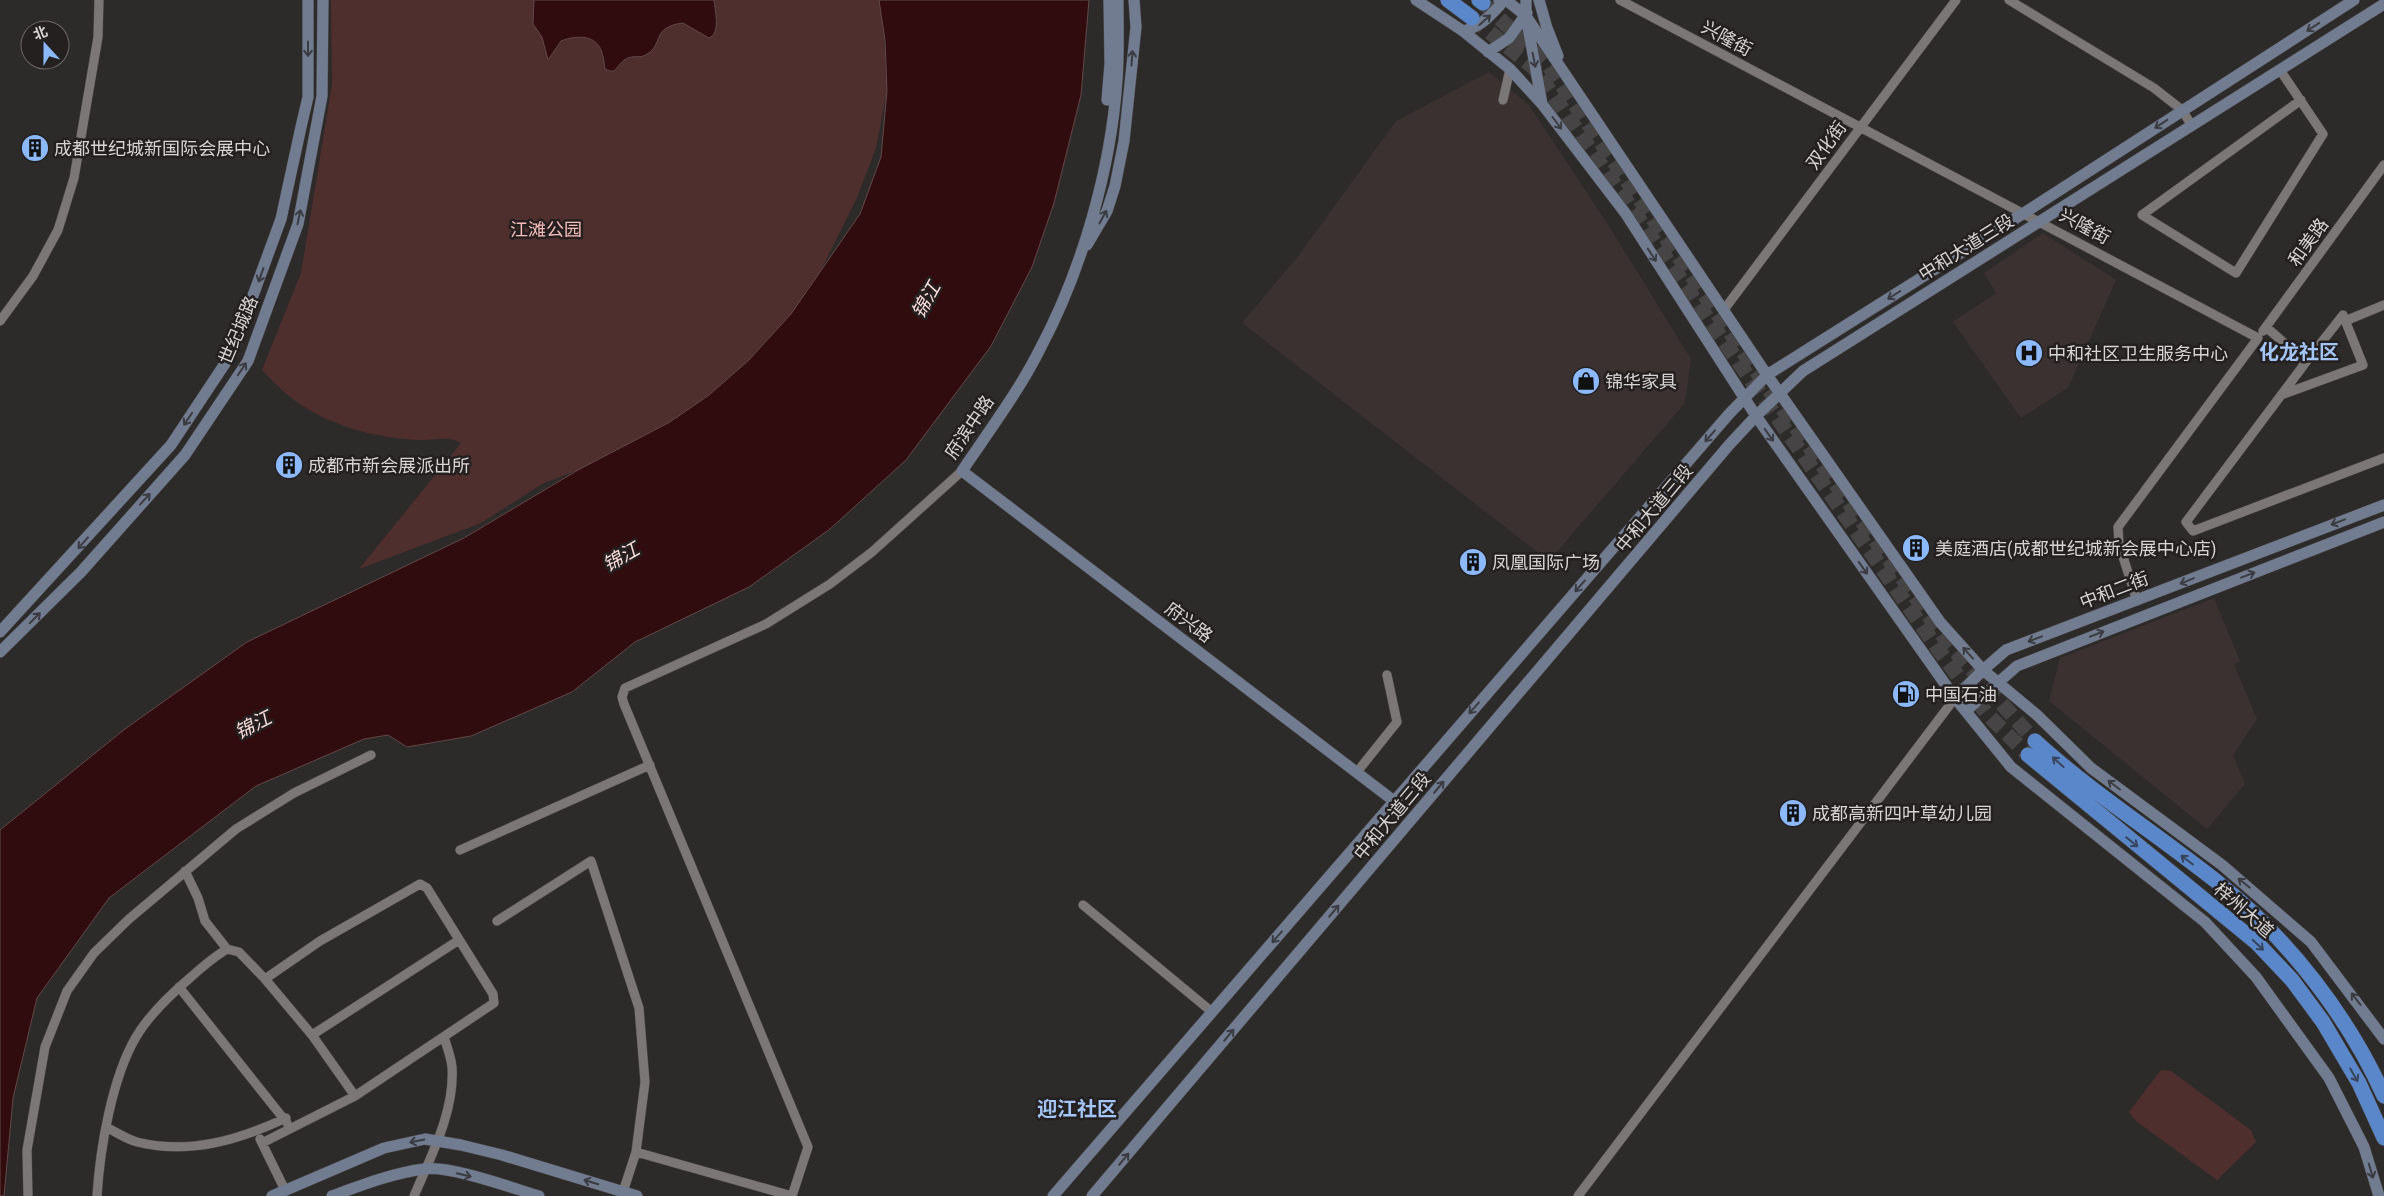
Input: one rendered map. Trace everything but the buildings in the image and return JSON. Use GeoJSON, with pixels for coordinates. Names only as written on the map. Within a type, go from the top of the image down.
{"type":"FeatureCollection","features":[{"type":"Feature","properties":{"kind":"highway"},"geometry":{"type":"LineString","coordinates":[[1448,0],[1472,18]]}},
{"type":"Feature","properties":{"kind":"highway","name":"梓州大道"},"geometry":{"type":"LineString","coordinates":[[2035,741],[2061,765],[2222,886],[2298,960],[2351,1034],[2384,1096]]}},
{"type":"Feature","properties":{"kind":"highway","name":"梓州大道"},"geometry":{"type":"LineString","coordinates":[[2028,755],[2257,943],[2292,980],[2323,1022],[2359,1083],[2384,1136]]}},
{"type":"Feature","properties":{"kind":"main road","name":"世纪城路"},"geometry":{"type":"LineString","coordinates":[[0,632],[170,445],[232,353],[281,219],[308,97],[308,0]]}},
{"type":"Feature","properties":{"kind":"main road","name":"世纪城路"},"geometry":{"type":"LineString","coordinates":[[0,652],[81,572],[185,456],[248,361],[298,224],[322,96],[323,0]]}},
{"type":"Feature","properties":{"kind":"main road"},"geometry":{"type":"LineString","coordinates":[[1078,259],[1106,117],[1110,64],[1109,0]]}},
{"type":"Feature","properties":{"kind":"main road","name":"府滨中路"},"geometry":{"type":"LineString","coordinates":[[962,471],[1040,350],[1078,259],[1099,190],[1109,142],[1117,81],[1118,0]]}},
{"type":"Feature","properties":{"kind":"main road"},"geometry":{"type":"LineString","coordinates":[[1078,259],[1107,211],[1115,186],[1124,141],[1136,27],[1134,0]]}},
{"type":"Feature","properties":{"kind":"main road"},"geometry":{"type":"LineString","coordinates":[[1416,0],[1463,31],[1510,70],[1542,104],[1626,214],[1756,416],[1956,698],[2011,767],[2205,922],[2256,977],[2329,1078],[2364,1147],[2379,1196]]}},
{"type":"Feature","properties":{"kind":"main road"},"geometry":{"type":"LineString","coordinates":[[1463,31],[1476,28],[1488,18],[1500,4],[1499,0]]}},
{"type":"Feature","properties":{"kind":"main road"},"geometry":{"type":"LineString","coordinates":[[1506,0],[1526,16],[1723,311],[1940,622],[1982,670],[2037,715],[2091,768],[2222,865],[2304,936],[2363,1009],[2384,1039]]}},
{"type":"Feature","properties":{"kind":"main road"},"geometry":{"type":"LineString","coordinates":[[1526,0],[1526,16],[1542,104]]}},
{"type":"Feature","properties":{"kind":"main road"},"geometry":{"type":"LineString","coordinates":[[1488,52],[1510,38],[1526,16],[1534,0]]}},
{"type":"Feature","properties":{"kind":"main road"},"geometry":{"type":"LineString","coordinates":[[1539,0],[1546,28],[1567,78]]}},
{"type":"Feature","properties":{"kind":"main road","name":"中和大道三段"},"geometry":{"type":"LineString","coordinates":[[1053,1196],[1744,398],[1767,375],[2024,213],[2354,0]]}},
{"type":"Feature","properties":{"kind":"main road","name":"中和大道三段"},"geometry":{"type":"LineString","coordinates":[[1092,1196],[1756,416],[1779,392],[1803,371],[2384,4]]}},
{"type":"Feature","properties":{"kind":"main road","name":"府兴路"},"geometry":{"type":"LineString","coordinates":[[962,471],[1394,801]]}},
{"type":"Feature","properties":{"kind":"main road","name":"中和二街"},"geometry":{"type":"LineString","coordinates":[[1956,698],[1982,670],[2006,650],[2384,505]]}},
{"type":"Feature","properties":{"kind":"main road","name":"中和二街"},"geometry":{"type":"LineString","coordinates":[[1966,711],[2017,666],[2384,522]]}},
{"type":"Feature","properties":{"kind":"main road"},"geometry":{"type":"LineString","coordinates":[[272,1196],[384,1148],[425,1139],[502,1155],[637,1196]]}},
{"type":"Feature","properties":{"kind":"main road"},"geometry":{"type":"LineString","coordinates":[[332,1196],[365,1184],[426,1168],[455,1173],[539,1196]]}},
{"type":"Feature","properties":{"kind":"street"},"geometry":{"type":"LineString","coordinates":[[0,321],[33,276],[58,230],[74,178],[98,37],[99,0]]}},
{"type":"Feature","properties":{"kind":"street","name":"兴隆街"},"geometry":{"type":"LineString","coordinates":[[1620,0],[2258,338]]}},
{"type":"Feature","properties":{"kind":"street","name":"双化街"},"geometry":{"type":"LineString","coordinates":[[1723,311],[1956,0]]}},
{"type":"Feature","properties":{"kind":"street"},"geometry":{"type":"LineString","coordinates":[[2010,0],[2154,88],[2182,110],[2192,126]]}},
{"type":"Feature","properties":{"kind":"street"},"geometry":{"type":"LineString","coordinates":[[1503,100],[1510,70]]}},
{"type":"Feature","properties":{"kind":"street"},"geometry":{"type":"LineString","coordinates":[[2280,70],[2301,100],[2323,134],[2236,273],[2142,215],[2301,100]]}},
{"type":"Feature","properties":{"kind":"street","name":"和美路"},"geometry":{"type":"LineString","coordinates":[[2258,338],[2384,165]]}},
{"type":"Feature","properties":{"kind":"street"},"geometry":{"type":"LineString","coordinates":[[2345,320],[2384,305]]}},
{"type":"Feature","properties":{"kind":"street"},"geometry":{"type":"LineString","coordinates":[[2281,395],[2363,365],[2343,315],[2306,362],[2281,395],[2186,522],[2193,531],[2384,458]]}},
{"type":"Feature","properties":{"kind":"street"},"geometry":{"type":"LineString","coordinates":[[2266,327],[2306,362]]}},
{"type":"Feature","properties":{"kind":"street"},"geometry":{"type":"LineString","coordinates":[[2137,600],[2119,544],[2118,527],[2258,338]]}},
{"type":"Feature","properties":{"kind":"street","name":"府滨中路"},"geometry":{"type":"LineString","coordinates":[[650,765],[624,704],[622,697],[625,688],[766,624],[822,589],[872,552],[962,471]]}},
{"type":"Feature","properties":{"kind":"street"},"geometry":{"type":"LineString","coordinates":[[1357,772],[1397,722],[1387,675]]}},
{"type":"Feature","properties":{"kind":"street"},"geometry":{"type":"LineString","coordinates":[[1578,1196],[1956,698]]}},
{"type":"Feature","properties":{"kind":"street"},"geometry":{"type":"LineString","coordinates":[[28,1196],[27,1150],[45,1047],[67,990],[94,953],[128,919],[236,830],[294,793],[371,755]]}},
{"type":"Feature","properties":{"kind":"street"},"geometry":{"type":"LineString","coordinates":[[460,850],[650,765],[808,1147],[792,1196],[636,1152]]}},
{"type":"Feature","properties":{"kind":"street"},"geometry":{"type":"LineString","coordinates":[[497,921],[591,862],[639,1008],[645,1082],[636,1152],[623,1192]]}},
{"type":"Feature","properties":{"kind":"street"},"geometry":{"type":"LineString","coordinates":[[185,871],[198,898],[205,921],[227,949],[239,952],[265,979],[312,1035],[355,1096]]}},
{"type":"Feature","properties":{"kind":"street"},"geometry":{"type":"LineString","coordinates":[[262,1143],[290,1131],[355,1096],[494,1003],[493,994],[427,888],[420,884],[320,941],[265,979]]}},
{"type":"Feature","properties":{"kind":"street"},"geometry":{"type":"LineString","coordinates":[[1083,905],[1212,1012]]}},
{"type":"Feature","properties":{"kind":"street"},"geometry":{"type":"LineString","coordinates":[[312,1035],[459,940]]}},
{"type":"Feature","properties":{"kind":"street"},"geometry":{"type":"LineString","coordinates":[[97,1196],[98,1172],[106,1127],[125,1059],[137,1035],[179,987],[227,949]]}},
{"type":"Feature","properties":{"kind":"street"},"geometry":{"type":"LineString","coordinates":[[179,987],[286,1118],[290,1131]]}},
{"type":"Feature","properties":{"kind":"street"},"geometry":{"type":"LineString","coordinates":[[414,1196],[439,1141],[452,1082],[452,1064],[444,1037]]}},
{"type":"Feature","properties":{"kind":"street"},"geometry":{"type":"LineString","coordinates":[[106,1127],[135,1141],[166,1148],[199,1147],[256,1132],[286,1118]]}},
{"type":"Feature","properties":{"kind":"street"},"geometry":{"type":"LineString","coordinates":[[256,1132],[285,1190]]}},
{"type":"Feature","properties":{"kind":"shaded area"},"geometry":{"type":"Polygon","coordinates":[[[1489,72],[1529,105],[1612,231],[1691,359],[1685,403],[1549,561],[1242,323],[1299,255],[1396,121],[1489,72]]]}},
{"type":"Feature","properties":{"kind":"shaded area","name":"中和社区卫生服务中心"},"geometry":{"type":"Polygon","coordinates":[[[2043,233],[2116,280],[2068,388],[2021,418],[1953,322],[1996,293],[1984,273],[2043,233]]]}},
{"type":"Feature","properties":{"kind":"shaded area"},"geometry":{"type":"Polygon","coordinates":[[[2214,598],[2240,661],[2234,664],[2257,719],[2233,755],[2245,784],[2207,829],[2049,701],[2060,658],[2214,598]]]}},
{"type":"Feature","properties":{"kind":"green space","name":"江滩公园"},"geometry":{"type":"Polygon","coordinates":[[[331,0],[882,0],[887,91],[876,148],[856,200],[816,280],[791,314],[748,361],[709,395],[670,422],[626,446],[578,470],[542,484],[481,523],[359,569],[461,443],[451,439],[416,440],[382,436],[350,428],[304,407],[290,397],[262,370],[301,273],[332,85],[331,0]]]}},
{"type":"Feature","properties":{"kind":"green space"},"geometry":{"type":"Polygon","coordinates":[[[2161,1070],[2171,1071],[2251,1130],[2256,1142],[2217,1180],[2136,1121],[2129,1112],[2161,1070]]]}},
{"type":"Feature","properties":{"kind":"water"},"geometry":{"type":"Polygon","coordinates":[[[534,0],[714,0],[716,27],[715,32],[709,38],[683,23],[673,25],[662,32],[655,46],[647,54],[626,59],[614,71],[610,71],[605,69],[599,47],[591,39],[579,37],[561,41],[548,60],[542,37],[533,24],[534,0]]]}},
{"type":"Feature","properties":{"kind":"water","name":"锦江"},"geometry":{"type":"Polygon","coordinates":[[[879,0],[1089,0],[1081,95],[1054,203],[1032,267],[991,346],[906,460],[830,529],[749,587],[635,642],[572,692],[471,736],[407,747],[388,735],[364,739],[256,786],[109,898],[37,998],[13,1098],[4,1196],[0,1196],[0,830],[125,729],[247,642],[464,538],[578,470],[670,422],[709,395],[748,361],[791,314],[860,214],[881,157],[887,91],[885,40],[879,0]]]}},
{"type":"Feature","properties":{"kind":"tunnel"},"geometry":{"type":"LineString","coordinates":[[1483,3],[1546,62],[1765,384],[1947,642],[2035,741]]}},
{"type":"Feature","properties":{"kind":"tunnel"},"geometry":{"type":"LineString","coordinates":[[1472,18],[1534,68],[1940,652],[1987,714],[2028,755]]}},
{"type":"Feature","properties":{"kind":"place","name":"成都世纪城新国际会展中心"},"geometry":{"type":"Point","coordinates":[35,148]}},
{"type":"Feature","properties":{"kind":"place","name":"中和社区卫生服务中心"},"geometry":{"type":"Point","coordinates":[2029,353]}},
{"type":"Feature","properties":{"kind":"place","name":"锦华家具"},"geometry":{"type":"Point","coordinates":[1586,381]}},
{"type":"Feature","properties":{"kind":"place","name":"成都市新会展派出所"},"geometry":{"type":"Point","coordinates":[289,465]}},
{"type":"Feature","properties":{"kind":"place","name":"美庭酒店(成都世纪城新会展中心店)"},"geometry":{"type":"Point","coordinates":[1916,548]}},
{"type":"Feature","properties":{"kind":"place","name":"凤凰国际广场"},"geometry":{"type":"Point","coordinates":[1473,562]}},
{"type":"Feature","properties":{"kind":"place","name":"中国石油"},"geometry":{"type":"Point","coordinates":[1906,694]}},
{"type":"Feature","properties":{"kind":"place","name":"成都高新四叶草幼儿园"},"geometry":{"type":"Point","coordinates":[1793,813]}},
{"type":"Feature","properties":{"kind":"district","name":"化龙社区"},"geometry":{"type":"Point","coordinates":[2299,352]}},
{"type":"Feature","properties":{"kind":"district","name":"迎江社区"},"geometry":{"type":"Point","coordinates":[1077,1109]}}]}
